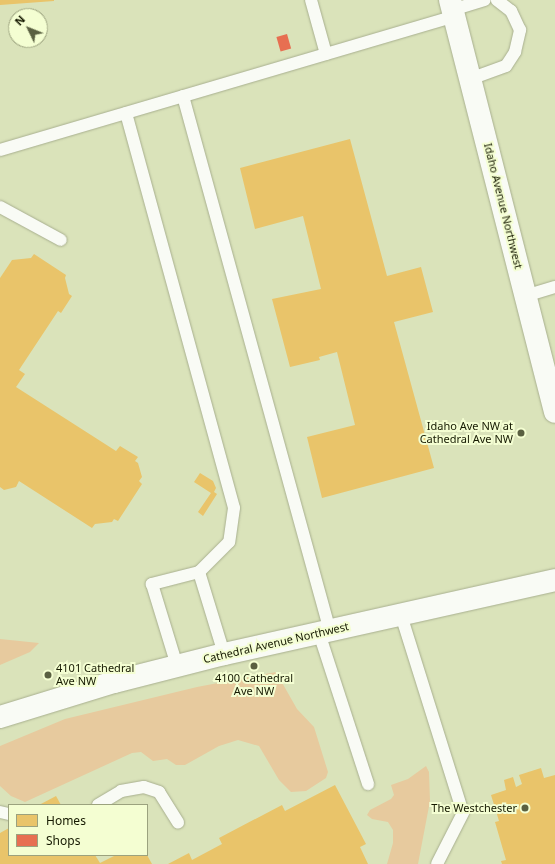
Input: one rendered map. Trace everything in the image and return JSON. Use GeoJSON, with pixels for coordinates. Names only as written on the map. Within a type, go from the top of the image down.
{"type":"FeatureCollection","features":[{"type":"Feature","properties":{"kind":"street","name":"Idaho Avenue Northwest"},"geometry":{"type":"LineString","coordinates":[[452,9],[555,412]]}},
{"type":"Feature","properties":{"kind":"street","name":"Cathedral Avenue Northwest"},"geometry":{"type":"LineString","coordinates":[[0,717],[35,705],[224,654],[555,580]]}},
{"type":"Feature","properties":{"kind":"lane"},"geometry":{"type":"LineString","coordinates":[[311,0],[326,54]]}},
{"type":"Feature","properties":{"kind":"lane"},"geometry":{"type":"LineString","coordinates":[[0,150],[326,54],[452,9],[484,0]]}},
{"type":"Feature","properties":{"kind":"lane"},"geometry":{"type":"LineString","coordinates":[[470,79],[506,66],[516,52],[520,30],[511,11],[497,0]]}},
{"type":"Feature","properties":{"kind":"lane"},"geometry":{"type":"LineString","coordinates":[[183,96],[325,632],[368,784]]}},
{"type":"Feature","properties":{"kind":"lane"},"geometry":{"type":"LineString","coordinates":[[126,113],[234,508],[229,542],[199,572],[152,584],[176,666]]}},
{"type":"Feature","properties":{"kind":"lane"},"geometry":{"type":"LineString","coordinates":[[0,207],[61,240]]}},
{"type":"Feature","properties":{"kind":"lane"},"geometry":{"type":"LineString","coordinates":[[525,296],[555,287]]}},
{"type":"Feature","properties":{"kind":"lane"},"geometry":{"type":"LineString","coordinates":[[199,572],[224,654]]}},
{"type":"Feature","properties":{"kind":"lane"},"geometry":{"type":"LineString","coordinates":[[401,615],[463,813],[437,864]]}},
{"type":"Feature","properties":{"kind":"lane"},"geometry":{"type":"LineString","coordinates":[[100,804],[121,791],[144,787],[159,792],[178,822]]}},
{"type":"Feature","properties":{"kind":"shaded area"},"geometry":{"type":"Polygon","coordinates":[[[0,639],[39,643],[30,652],[0,665],[0,639]]]}},
{"type":"Feature","properties":{"kind":"shaded area"},"geometry":{"type":"Polygon","coordinates":[[[276,672],[297,709],[314,727],[328,772],[326,778],[306,791],[291,792],[279,780],[259,746],[238,740],[219,746],[185,765],[176,765],[167,759],[153,761],[141,752],[132,753],[25,802],[11,796],[0,786],[0,746],[65,719],[197,687],[276,672]]]}},
{"type":"Feature","properties":{"kind":"shaded area"},"geometry":{"type":"Polygon","coordinates":[[[426,766],[429,772],[430,801],[418,864],[387,864],[393,843],[393,830],[388,822],[372,819],[367,815],[370,810],[391,799],[394,795],[391,785],[408,779],[426,766]]]}},
{"type":"Feature","properties":{"kind":"building: Homes"},"geometry":{"type":"Polygon","coordinates":[[[0,0],[54,0],[54,1],[0,5],[0,0]]]}},
{"type":"Feature","properties":{"kind":"building: Homes"},"geometry":{"type":"Polygon","coordinates":[[[350,139],[387,276],[421,267],[433,312],[394,322],[434,468],[322,498],[307,437],[355,425],[337,352],[319,357],[320,360],[290,367],[272,299],[321,289],[303,216],[255,229],[240,168],[350,139]]]}},
{"type":"Feature","properties":{"kind":"building: Homes"},"geometry":{"type":"Polygon","coordinates":[[[34,254],[66,275],[65,278],[69,294],[72,296],[61,313],[58,311],[19,370],[25,374],[16,387],[116,451],[120,446],[138,457],[135,461],[138,463],[142,477],[139,481],[142,484],[118,521],[114,519],[112,522],[95,524],[92,528],[19,481],[16,487],[4,490],[0,487],[0,278],[12,260],[31,258],[34,254]]]}},
{"type":"Feature","properties":{"kind":"building: Homes"},"geometry":{"type":"Polygon","coordinates":[[[200,473],[213,481],[216,488],[214,492],[217,494],[203,516],[198,512],[211,493],[194,482],[200,473]]]}},
{"type":"Feature","properties":{"kind":"building: Homes","name":"The Westchester"},"geometry":{"type":"Polygon","coordinates":[[[541,768],[544,778],[555,775],[555,864],[502,864],[501,861],[506,860],[495,822],[499,821],[491,795],[506,790],[504,780],[513,777],[516,787],[522,784],[519,775],[541,768]]]}},
{"type":"Feature","properties":{"kind":"building: Homes"},"geometry":{"type":"Polygon","coordinates":[[[335,785],[366,844],[360,847],[368,864],[168,864],[189,853],[192,860],[222,844],[219,838],[282,805],[285,811],[335,785]]]}},
{"type":"Feature","properties":{"kind":"building: Homes"},"geometry":{"type":"Polygon","coordinates":[[[56,796],[60,804],[41,804],[56,796]]]}},
{"type":"Feature","properties":{"kind":"building: Homes"},"geometry":{"type":"Polygon","coordinates":[[[8,829],[8,856],[96,856],[100,863],[114,856],[148,856],[152,864],[0,864],[0,833],[8,829]]]}},
{"type":"Feature","properties":{"kind":"building: Shops"},"geometry":{"type":"Polygon","coordinates":[[[287,34],[291,48],[281,51],[276,37],[287,34]]]}},
{"type":"Feature","properties":{"kind":"place","name":"Idaho Ave NW at Cathedral Ave NW"},"geometry":{"type":"Point","coordinates":[521,433]}},
{"type":"Feature","properties":{"kind":"place","name":"4100 Cathedral Ave NW"},"geometry":{"type":"Point","coordinates":[254,666]}},
{"type":"Feature","properties":{"kind":"place","name":"4101 Cathedral Ave NW"},"geometry":{"type":"Point","coordinates":[48,675]}},
{"type":"Feature","properties":{"kind":"place","name":"The Westchester"},"geometry":{"type":"Point","coordinates":[525,808]}}]}
